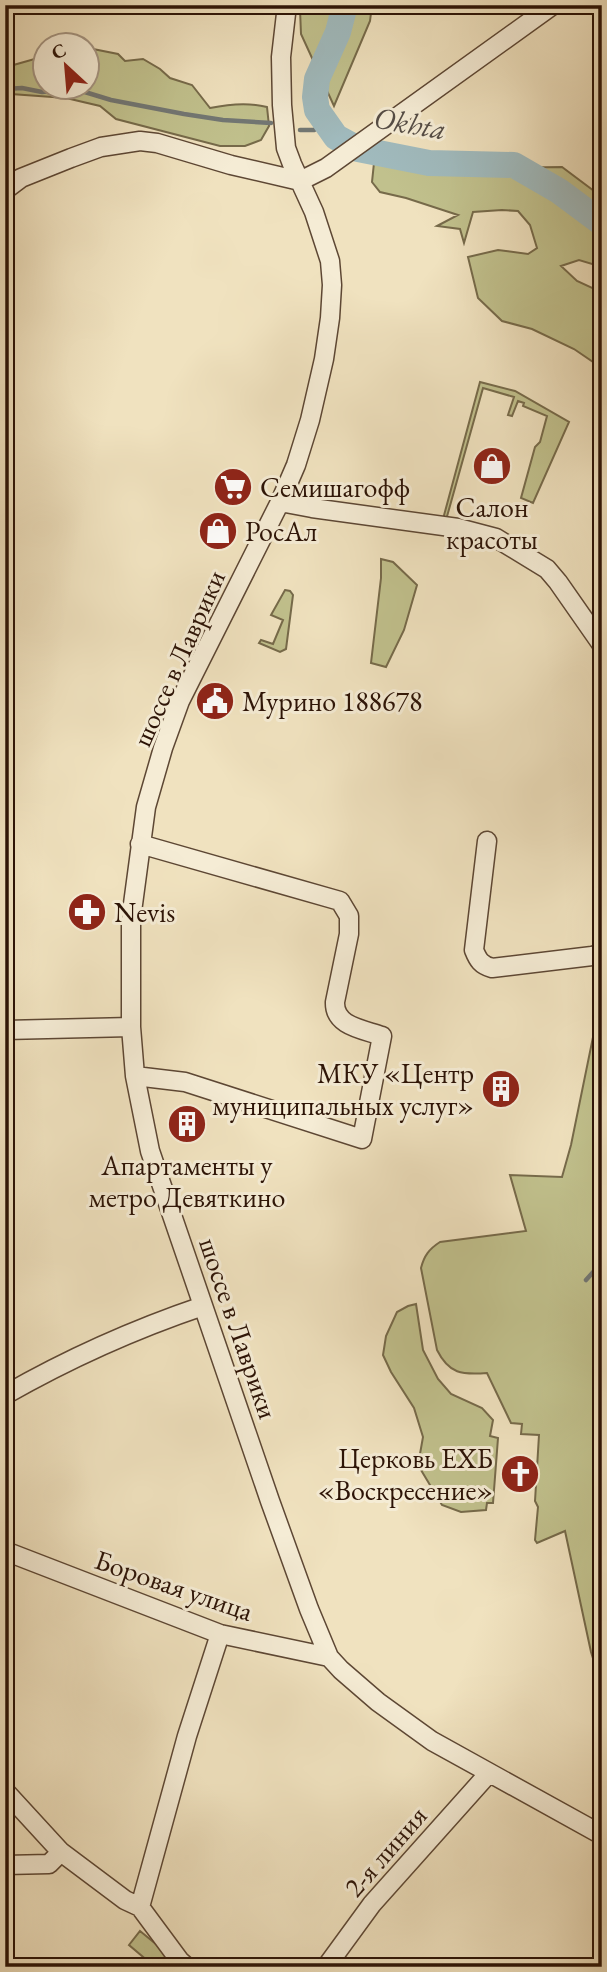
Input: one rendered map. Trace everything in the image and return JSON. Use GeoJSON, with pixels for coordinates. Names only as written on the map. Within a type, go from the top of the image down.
{"type":"FeatureCollection","features":[{"type":"Feature","properties":{"kind":"street","name":"шоссе в Лаврики"},"geometry":{"type":"LineString","coordinates":[[287,5],[281,57],[285,141],[292,164],[314,212],[330,261],[330,318],[324,359],[310,420],[296,464],[173,719],[146,807],[131,919],[131,1027],[135,1076],[150,1151],[270,1501],[329,1657]]}},
{"type":"Feature","properties":{"kind":"street"},"geometry":{"type":"LineString","coordinates":[[5,190],[21,178],[81,155],[110,145],[139,141],[157,143],[231,165],[300,181],[326,168],[553,5]]}},
{"type":"Feature","properties":{"kind":"street"},"geometry":{"type":"LineString","coordinates":[[280,502],[458,528],[496,538],[547,569],[602,645]]}},
{"type":"Feature","properties":{"kind":"street"},"geometry":{"type":"LineString","coordinates":[[488,841],[474,950],[478,960],[492,968],[602,953]]}},
{"type":"Feature","properties":{"kind":"street"},"geometry":{"type":"LineString","coordinates":[[135,1076],[185,1082],[362,1139],[382,1036],[342,1022],[335,1011],[349,934],[349,916],[340,901],[140,844]]}},
{"type":"Feature","properties":{"kind":"street"},"geometry":{"type":"LineString","coordinates":[[5,1030],[131,1027]]}},
{"type":"Feature","properties":{"kind":"street"},"geometry":{"type":"LineString","coordinates":[[5,1395],[152,1323],[203,1306]]}},
{"type":"Feature","properties":{"kind":"street","name":"Боровая улица"},"geometry":{"type":"LineString","coordinates":[[5,1550],[220,1634],[329,1657]]}},
{"type":"Feature","properties":{"kind":"street"},"geometry":{"type":"LineString","coordinates":[[140,1908],[187,1736],[220,1634]]}},
{"type":"Feature","properties":{"kind":"street"},"geometry":{"type":"LineString","coordinates":[[329,1657],[389,1710],[432,1741],[602,1835]]}},
{"type":"Feature","properties":{"kind":"street","name":"2-я линия"},"geometry":{"type":"LineString","coordinates":[[326,1967],[372,1904],[489,1773]]}},
{"type":"Feature","properties":{"kind":"street"},"geometry":{"type":"LineString","coordinates":[[5,1791],[61,1852],[125,1900],[140,1908],[187,1967]]}},
{"type":"Feature","properties":{"kind":"street"},"geometry":{"type":"LineString","coordinates":[[5,1865],[49,1864],[61,1852]]}},
{"type":"Feature","properties":{"kind":"green space"},"geometry":{"type":"Polygon","coordinates":[[[305,5],[372,5],[370,21],[334,106],[301,34],[300,9],[305,5]]]}},
{"type":"Feature","properties":{"kind":"green space"},"geometry":{"type":"Polygon","coordinates":[[[102,51],[118,54],[125,61],[143,59],[170,78],[192,85],[210,108],[239,104],[267,107],[269,126],[261,140],[245,146],[220,146],[116,119],[100,106],[83,102],[102,102],[102,51]]]}},
{"type":"Feature","properties":{"kind":"green space"},"geometry":{"type":"Polygon","coordinates":[[[32,60],[32,96],[11,94],[5,87],[5,70],[32,60]]]}},
{"type":"Feature","properties":{"kind":"green space"},"geometry":{"type":"Polygon","coordinates":[[[374,163],[413,169],[562,167],[602,197],[602,267],[579,260],[561,266],[577,281],[602,294],[602,368],[574,349],[532,329],[502,321],[478,298],[468,257],[498,250],[528,254],[537,248],[530,225],[518,211],[473,212],[464,243],[460,229],[437,226],[458,215],[380,192],[372,182],[374,163]]]}},
{"type":"Feature","properties":{"kind":"green space"},"geometry":{"type":"Polygon","coordinates":[[[480,382],[515,391],[569,422],[533,503],[521,498],[547,416],[523,406],[524,403],[518,401],[512,416],[508,415],[514,397],[483,388],[446,520],[443,519],[480,382]]]}},
{"type":"Feature","properties":{"kind":"green space"},"geometry":{"type":"Polygon","coordinates":[[[381,559],[393,562],[417,585],[404,630],[386,667],[371,663],[381,559]]]}},
{"type":"Feature","properties":{"kind":"green space"},"geometry":{"type":"Polygon","coordinates":[[[285,590],[293,595],[286,649],[280,652],[259,643],[261,640],[273,644],[283,620],[271,615],[285,590]]]}},
{"type":"Feature","properties":{"kind":"green space"},"geometry":{"type":"Polygon","coordinates":[[[602,993],[602,1676],[597,1671],[591,1652],[565,1531],[537,1543],[535,1540],[539,1435],[521,1434],[522,1424],[511,1423],[487,1373],[463,1373],[446,1364],[437,1350],[421,1268],[428,1253],[440,1242],[526,1231],[510,1175],[562,1177],[602,993]]]}},
{"type":"Feature","properties":{"kind":"green space"},"geometry":{"type":"Polygon","coordinates":[[[416,1304],[423,1350],[438,1379],[451,1394],[482,1408],[493,1420],[490,1436],[498,1438],[493,1503],[487,1503],[486,1510],[461,1512],[442,1505],[418,1465],[423,1437],[414,1408],[383,1355],[386,1336],[397,1312],[416,1304]]]}},
{"type":"Feature","properties":{"kind":"green space"},"geometry":{"type":"Polygon","coordinates":[[[140,1931],[168,1954],[158,1967],[129,1945],[140,1931]]]}},
{"type":"Feature","properties":{"kind":"waterway","name":"Okhta"},"geometry":{"type":"LineString","coordinates":[[345,5],[338,32],[317,79],[315,97],[317,110],[336,137],[358,149],[429,163],[514,165],[559,191],[602,223]]}},
{"type":"Feature","properties":{"kind":"waterway"},"geometry":{"type":"LineString","coordinates":[[5,89],[22,88],[42,92],[75,89],[111,100],[184,114],[271,123]]}},
{"type":"Feature","properties":{"kind":"waterway"},"geometry":{"type":"LineString","coordinates":[[300,130],[314,130],[325,123]]}},
{"type":"Feature","properties":{"kind":"waterway"},"geometry":{"type":"LineString","coordinates":[[586,1280],[595,1270],[602,1270]]}},
{"type":"Feature","properties":{"kind":"place","name":"Салон красоты"},"geometry":{"type":"Point","coordinates":[492,466]}},
{"type":"Feature","properties":{"kind":"place","name":"Семишагофф"},"geometry":{"type":"Point","coordinates":[233,487]}},
{"type":"Feature","properties":{"kind":"place","name":"РосАл"},"geometry":{"type":"Point","coordinates":[218,531]}},
{"type":"Feature","properties":{"kind":"place","name":"Мурино 188678"},"geometry":{"type":"Point","coordinates":[215,701]}},
{"type":"Feature","properties":{"kind":"place","name":"Nevis"},"geometry":{"type":"Point","coordinates":[87,912]}},
{"type":"Feature","properties":{"kind":"place","name":"МКУ «Центр муниципальных услуг»"},"geometry":{"type":"Point","coordinates":[501,1089]}},
{"type":"Feature","properties":{"kind":"place","name":"Апартаменты у метро Девяткино"},"geometry":{"type":"Point","coordinates":[187,1124]}},
{"type":"Feature","properties":{"kind":"place","name":"Церковь ЕХБ «Воскресение»"},"geometry":{"type":"Point","coordinates":[520,1474]}}]}
